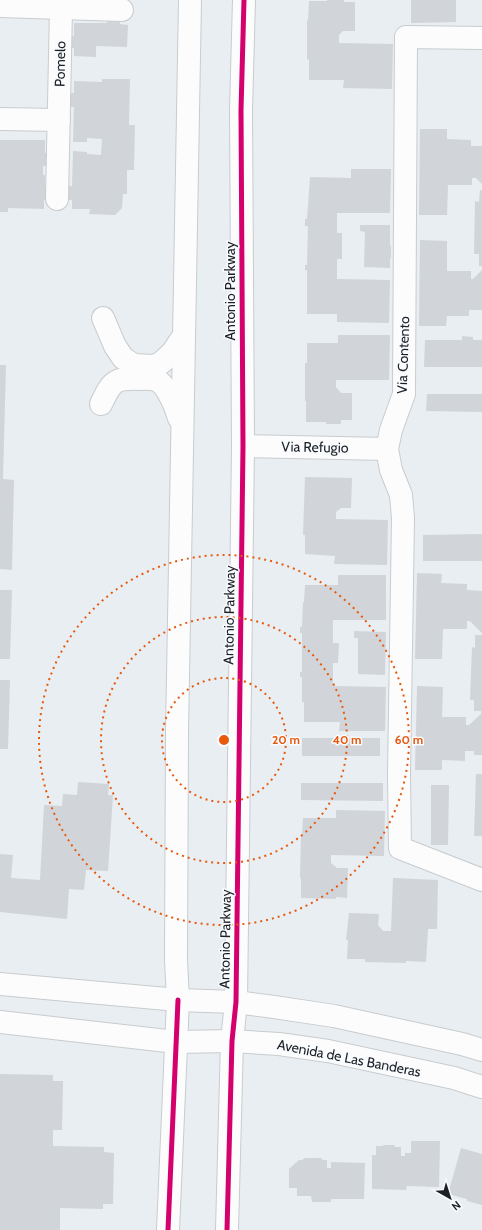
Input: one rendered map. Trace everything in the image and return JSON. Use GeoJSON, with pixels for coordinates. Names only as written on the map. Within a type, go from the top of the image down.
{"type":"FeatureCollection","features":[{"type":"Feature","properties":{"kind":"main road"},"geometry":{"type":"LineString","coordinates":[[168,1230],[178,1000],[176,960],[177,733],[190,0]]}},
{"type":"Feature","properties":{"kind":"main road","name":"Antonio Parkway"},"geometry":{"type":"LineString","coordinates":[[227,1230],[232,1041],[236,1002],[243,446],[242,110],[244,0]]}},
{"type":"Feature","properties":{"kind":"main road"},"geometry":{"type":"LineString","coordinates":[[0,6],[122,10]]}},
{"type":"Feature","properties":{"kind":"main road","name":"Pomelo"},"geometry":{"type":"LineString","coordinates":[[57,199],[61,8]]}},
{"type":"Feature","properties":{"kind":"main road","name":"Via Contento"},"geometry":{"type":"LineString","coordinates":[[482,38],[406,38],[404,394],[391,430],[387,449],[391,470],[401,495],[403,518],[399,775],[400,848],[482,880]]}},
{"type":"Feature","properties":{"kind":"main road"},"geometry":{"type":"LineString","coordinates":[[0,119],[58,120]]}},
{"type":"Feature","properties":{"kind":"main road"},"geometry":{"type":"LineString","coordinates":[[103,318],[115,346],[123,358],[134,365],[153,366],[161,363],[172,353],[184,335]]}},
{"type":"Feature","properties":{"kind":"main road"},"geometry":{"type":"LineString","coordinates":[[101,404],[108,390],[116,381],[128,378],[156,380],[165,387],[174,403],[182,429]]}},
{"type":"Feature","properties":{"kind":"main road","name":"Via Refugio"},"geometry":{"type":"LineString","coordinates":[[243,446],[387,449]]}},
{"type":"Feature","properties":{"kind":"main road"},"geometry":{"type":"LineString","coordinates":[[0,984],[178,1000],[236,1002],[274,1007],[334,1016],[462,1044],[482,1050]]}},
{"type":"Feature","properties":{"kind":"main road","name":"Avenida de Las Banderas"},"geometry":{"type":"LineString","coordinates":[[0,1022],[176,1042],[232,1041],[279,1044],[328,1051],[454,1078],[482,1087]]}},
{"type":"Feature","properties":{"kind":"building"},"geometry":{"type":"Polygon","coordinates":[[[344,0],[344,2],[355,2],[355,31],[343,31],[339,35],[339,43],[393,44],[392,89],[343,88],[344,80],[309,80],[309,59],[307,60],[307,20],[308,21],[309,1],[344,0]]]}},
{"type":"Feature","properties":{"kind":"building"},"geometry":{"type":"Polygon","coordinates":[[[411,0],[456,0],[456,22],[411,23],[411,0]]]}},
{"type":"Feature","properties":{"kind":"building"},"geometry":{"type":"Polygon","coordinates":[[[107,21],[120,22],[120,24],[128,25],[127,47],[96,46],[96,57],[74,56],[72,36],[74,36],[74,23],[107,23],[107,21]]]}},
{"type":"Feature","properties":{"kind":"building"},"geometry":{"type":"Polygon","coordinates":[[[102,79],[130,79],[129,125],[135,125],[134,170],[127,170],[127,194],[123,194],[122,208],[115,215],[89,214],[90,209],[72,209],[72,200],[68,200],[69,186],[72,186],[73,151],[101,155],[102,139],[87,138],[87,142],[73,142],[74,107],[71,107],[71,93],[74,93],[74,81],[102,82],[102,79]]]}},
{"type":"Feature","properties":{"kind":"building"},"geometry":{"type":"Polygon","coordinates":[[[420,129],[447,129],[447,139],[471,140],[471,146],[482,146],[482,184],[476,178],[472,178],[472,185],[448,185],[447,215],[419,215],[420,129]]]}},
{"type":"Feature","properties":{"kind":"building"},"geometry":{"type":"Polygon","coordinates":[[[0,140],[45,140],[47,166],[43,166],[43,175],[45,175],[45,187],[47,187],[46,200],[44,200],[44,209],[8,208],[8,212],[0,212],[0,140]]]}},
{"type":"Feature","properties":{"kind":"building"},"geometry":{"type":"Polygon","coordinates":[[[351,169],[391,169],[390,213],[337,213],[337,233],[342,233],[342,259],[337,259],[337,279],[390,280],[389,323],[337,322],[337,314],[307,314],[307,270],[305,270],[305,265],[307,265],[308,226],[305,226],[305,219],[307,219],[310,177],[351,178],[351,169]]]}},
{"type":"Feature","properties":{"kind":"building"},"geometry":{"type":"Polygon","coordinates":[[[480,190],[482,190],[482,266],[479,266],[479,254],[474,254],[475,201],[479,202],[480,190]]]}},
{"type":"Feature","properties":{"kind":"building"},"geometry":{"type":"Polygon","coordinates":[[[360,225],[390,225],[390,268],[364,267],[365,232],[360,231],[360,225]]]}},
{"type":"Feature","properties":{"kind":"building"},"geometry":{"type":"Polygon","coordinates":[[[420,240],[447,241],[447,271],[471,271],[471,279],[473,279],[482,270],[482,310],[469,310],[469,316],[447,316],[446,326],[419,326],[420,240]]]}},
{"type":"Feature","properties":{"kind":"building"},"geometry":{"type":"Polygon","coordinates":[[[338,335],[390,335],[389,380],[336,380],[336,387],[341,393],[352,393],[352,420],[341,420],[341,424],[306,422],[305,363],[307,363],[307,343],[338,343],[338,335]]]}},
{"type":"Feature","properties":{"kind":"building"},"geometry":{"type":"Polygon","coordinates":[[[462,336],[473,337],[473,340],[482,340],[482,367],[424,367],[425,340],[462,340],[462,336]]]}},
{"type":"Feature","properties":{"kind":"building"},"geometry":{"type":"Polygon","coordinates":[[[0,365],[6,365],[3,479],[14,480],[12,570],[0,569],[0,365]]]}},
{"type":"Feature","properties":{"kind":"building"},"geometry":{"type":"Polygon","coordinates":[[[427,394],[482,394],[482,412],[426,411],[427,394]]]}},
{"type":"Feature","properties":{"kind":"building"},"geometry":{"type":"Polygon","coordinates":[[[305,477],[352,478],[351,508],[341,508],[336,512],[336,519],[388,520],[387,565],[334,564],[335,556],[305,554],[305,535],[303,535],[305,477]]]}},
{"type":"Feature","properties":{"kind":"building"},"geometry":{"type":"Polygon","coordinates":[[[482,534],[482,561],[423,561],[423,535],[482,534]]]}},
{"type":"Feature","properties":{"kind":"building"},"geometry":{"type":"Polygon","coordinates":[[[417,573],[442,574],[441,583],[467,584],[467,590],[482,591],[482,633],[470,621],[467,621],[467,629],[443,629],[442,659],[415,659],[417,573]]]}},
{"type":"Feature","properties":{"kind":"building"},"geometry":{"type":"Polygon","coordinates":[[[338,575],[386,575],[386,620],[333,620],[333,643],[339,643],[338,663],[333,663],[333,686],[386,687],[385,731],[339,731],[340,722],[304,722],[302,677],[300,677],[300,672],[302,672],[302,633],[300,633],[300,627],[302,627],[305,585],[338,585],[338,575]]]}},
{"type":"Feature","properties":{"kind":"building"},"geometry":{"type":"Polygon","coordinates":[[[0,590],[12,590],[10,659],[0,659],[0,590]]]}},
{"type":"Feature","properties":{"kind":"building"},"geometry":{"type":"Polygon","coordinates":[[[354,631],[386,632],[385,675],[358,674],[358,638],[354,638],[354,631]]]}},
{"type":"Feature","properties":{"kind":"building"},"geometry":{"type":"Polygon","coordinates":[[[475,635],[482,635],[482,755],[474,755],[474,751],[465,751],[465,761],[442,760],[442,770],[415,770],[417,686],[443,687],[442,717],[466,717],[466,725],[469,725],[481,714],[481,711],[474,711],[474,700],[470,700],[472,647],[475,648],[475,635]]]}},
{"type":"Feature","properties":{"kind":"building"},"geometry":{"type":"Polygon","coordinates":[[[0,680],[10,680],[8,749],[0,749],[0,680]]]}},
{"type":"Feature","properties":{"kind":"building"},"geometry":{"type":"Polygon","coordinates":[[[302,738],[380,738],[380,756],[302,756],[302,738]]]}},
{"type":"Feature","properties":{"kind":"building"},"geometry":{"type":"Polygon","coordinates":[[[476,774],[482,774],[482,836],[474,836],[476,774]]]}},
{"type":"Feature","properties":{"kind":"building"},"geometry":{"type":"Polygon","coordinates":[[[78,782],[109,784],[108,795],[113,795],[108,871],[86,870],[84,890],[69,889],[67,919],[0,912],[0,854],[13,855],[11,878],[40,880],[44,805],[62,806],[63,794],[77,795],[78,782]]]}},
{"type":"Feature","properties":{"kind":"building"},"geometry":{"type":"Polygon","coordinates":[[[301,783],[383,783],[383,801],[301,800],[301,783]]]}},
{"type":"Feature","properties":{"kind":"building"},"geometry":{"type":"Polygon","coordinates":[[[431,785],[449,785],[448,845],[431,845],[431,785]]]}},
{"type":"Feature","properties":{"kind":"building"},"geometry":{"type":"Polygon","coordinates":[[[336,810],[385,811],[384,856],[331,855],[331,863],[337,868],[348,868],[347,898],[301,898],[301,834],[303,818],[336,818],[336,810]]]}},
{"type":"Feature","properties":{"kind":"building"},"geometry":{"type":"Polygon","coordinates":[[[393,878],[438,880],[437,929],[428,929],[426,962],[365,962],[365,959],[347,959],[348,940],[346,940],[349,913],[379,914],[378,925],[383,931],[391,931],[393,878]]]}},
{"type":"Feature","properties":{"kind":"building"},"geometry":{"type":"Polygon","coordinates":[[[0,1074],[53,1075],[53,1081],[63,1081],[62,1130],[53,1130],[53,1146],[104,1147],[104,1152],[114,1153],[113,1204],[103,1204],[103,1209],[60,1208],[60,1230],[0,1230],[0,1074]]]}},
{"type":"Feature","properties":{"kind":"building"},"geometry":{"type":"Polygon","coordinates":[[[411,1141],[440,1141],[439,1187],[407,1186],[406,1190],[372,1189],[372,1155],[376,1155],[376,1146],[394,1145],[395,1147],[401,1147],[401,1156],[405,1156],[405,1153],[411,1153],[411,1141]]]}},
{"type":"Feature","properties":{"kind":"building"},"geometry":{"type":"Polygon","coordinates":[[[461,1148],[482,1154],[482,1205],[448,1194],[461,1148]]]}},
{"type":"Feature","properties":{"kind":"building"},"geometry":{"type":"Polygon","coordinates":[[[305,1158],[321,1158],[323,1160],[327,1160],[327,1168],[331,1168],[331,1162],[365,1163],[364,1199],[331,1199],[331,1202],[312,1202],[311,1196],[297,1196],[297,1188],[289,1188],[289,1169],[299,1160],[305,1158]]]}},
{"type":"Feature","properties":{"kind":"cycle path"},"geometry":{"type":"LineString","coordinates":[[227,1230],[232,1041],[236,1002],[243,446],[241,110],[244,0]]}},
{"type":"Feature","properties":{"kind":"cycle path"},"geometry":{"type":"LineString","coordinates":[[168,1230],[178,1000]]}}]}
